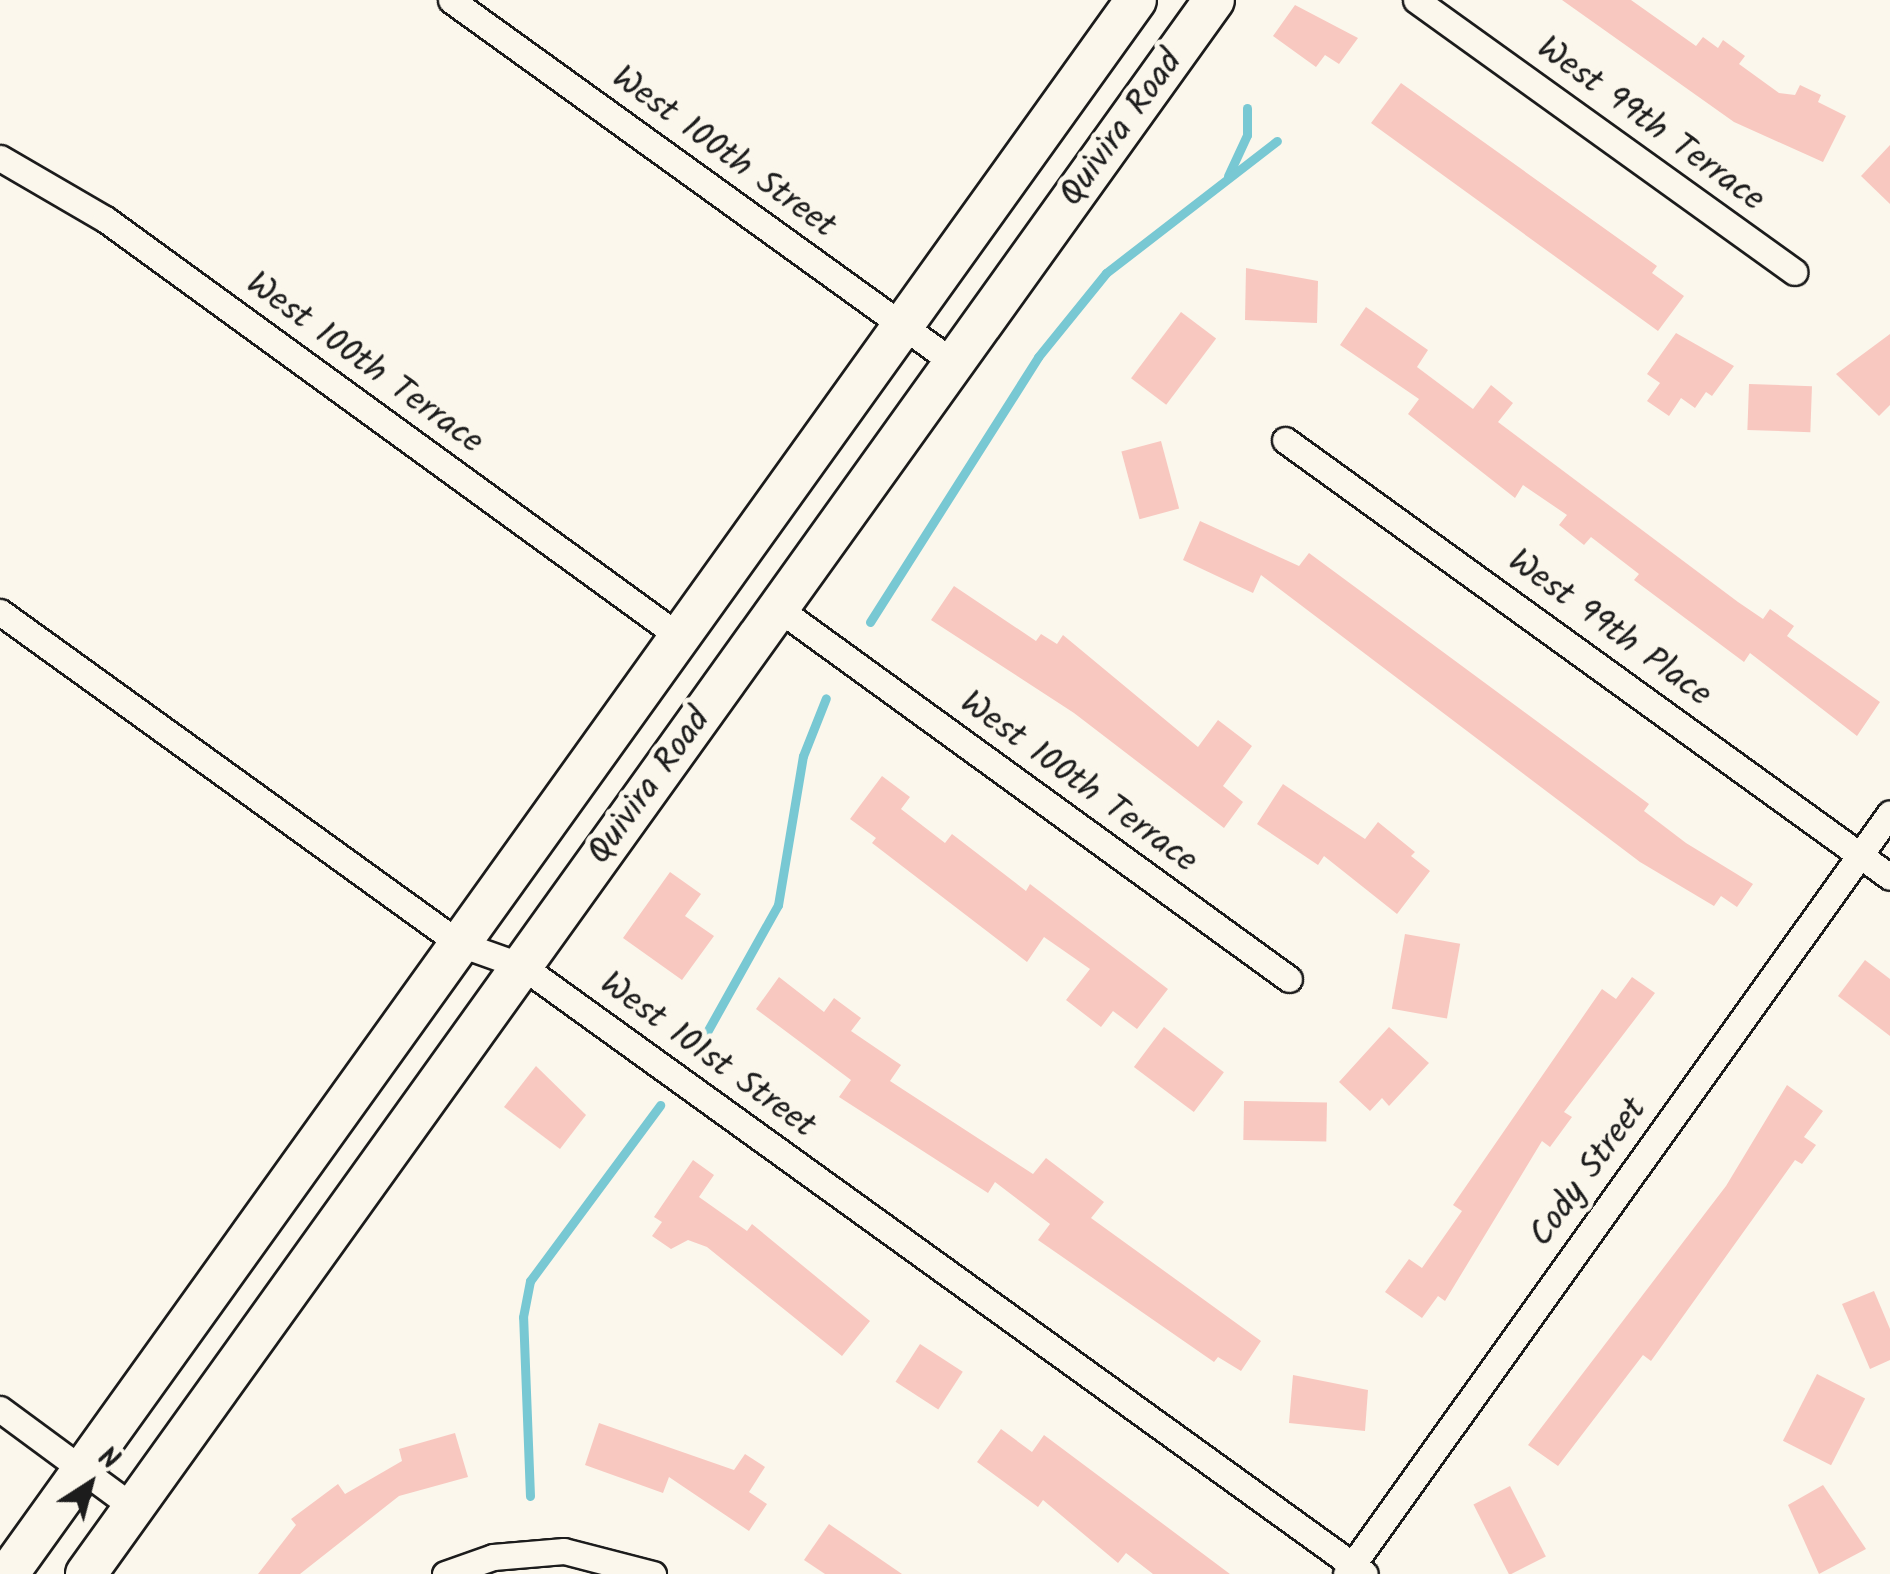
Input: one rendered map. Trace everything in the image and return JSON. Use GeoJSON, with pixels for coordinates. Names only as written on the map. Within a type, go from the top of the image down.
{"type":"FeatureCollection","features":[{"type":"Feature","properties":{"kind":"main road","name":"Quivira Road"},"geometry":{"type":"LineString","coordinates":[[86,1574],[1214,0]]}},
{"type":"Feature","properties":{"kind":"main road","name":"Quivira Road"},"geometry":{"type":"LineString","coordinates":[[8,1574],[902,326],[1123,5]]}},
{"type":"Feature","properties":{"kind":"street","name":"West 100th Street"},"geometry":{"type":"LineString","coordinates":[[452,0],[954,362]]}},
{"type":"Feature","properties":{"kind":"street","name":"West 99th Terrace"},"geometry":{"type":"LineString","coordinates":[[1416,0],[1794,272]]}},
{"type":"Feature","properties":{"kind":"street","name":"West 100th Terrace"},"geometry":{"type":"LineString","coordinates":[[0,158],[105,219],[680,637]]}},
{"type":"Feature","properties":{"kind":"street","name":"West 99th Place"},"geometry":{"type":"LineString","coordinates":[[1285,440],[1890,877]]}},
{"type":"Feature","properties":{"kind":"street","name":"West 100th Terrace"},"geometry":{"type":"LineString","coordinates":[[778,610],[1289,979]]}},
{"type":"Feature","properties":{"kind":"street","name":"West 101st Street"},"geometry":{"type":"LineString","coordinates":[[0,612],[460,944],[522,966],[1354,1571]]}},
{"type":"Feature","properties":{"kind":"street","name":"Cody Street"},"geometry":{"type":"LineString","coordinates":[[1354,1571],[1890,813]]}},
{"type":"Feature","properties":{"kind":"street"},"geometry":{"type":"LineString","coordinates":[[0,1409],[134,1508]]}},
{"type":"Feature","properties":{"kind":"street"},"geometry":{"type":"LineString","coordinates":[[445,1574],[493,1558],[564,1551],[653,1574]]}},
{"type":"Feature","properties":{"kind":"building"},"geometry":{"type":"Polygon","coordinates":[[[1562,0],[1631,0],[1696,46],[1703,37],[1718,48],[1723,40],[1745,56],[1739,64],[1779,93],[1795,95],[1800,85],[1821,95],[1818,102],[1846,116],[1823,162],[1734,122],[1562,0]]]}},
{"type":"Feature","properties":{"kind":"building"},"geometry":{"type":"Polygon","coordinates":[[[1295,5],[1358,38],[1339,64],[1325,55],[1316,67],[1273,36],[1295,5]]]}},
{"type":"Feature","properties":{"kind":"building"},"geometry":{"type":"Polygon","coordinates":[[[1401,83],[1657,266],[1652,273],[1684,296],[1658,331],[1371,123],[1401,83]]]}},
{"type":"Feature","properties":{"kind":"building"},"geometry":{"type":"Polygon","coordinates":[[[1890,145],[1890,204],[1861,176],[1890,145]]]}},
{"type":"Feature","properties":{"kind":"building"},"geometry":{"type":"Polygon","coordinates":[[[1246,268],[1318,281],[1317,323],[1245,320],[1246,268]]]}},
{"type":"Feature","properties":{"kind":"building"},"geometry":{"type":"Polygon","coordinates":[[[1366,307],[1428,350],[1417,367],[1473,409],[1491,385],[1513,403],[1498,422],[1738,602],[1763,619],[1770,609],[1794,626],[1787,636],[1880,702],[1857,736],[1750,653],[1744,662],[1634,580],[1639,574],[1591,537],[1584,545],[1559,525],[1567,515],[1523,485],[1515,498],[1408,414],[1419,399],[1340,345],[1366,307]]]}},
{"type":"Feature","properties":{"kind":"building"},"geometry":{"type":"Polygon","coordinates":[[[1181,312],[1216,338],[1166,405],[1131,378],[1181,312]]]}},
{"type":"Feature","properties":{"kind":"building"},"geometry":{"type":"Polygon","coordinates":[[[1676,333],[1734,366],[1712,396],[1706,392],[1695,408],[1681,398],[1669,416],[1647,401],[1660,383],[1647,374],[1676,333]]]}},
{"type":"Feature","properties":{"kind":"building"},"geometry":{"type":"Polygon","coordinates":[[[1890,334],[1890,405],[1879,416],[1836,374],[1890,334]]]}},
{"type":"Feature","properties":{"kind":"building"},"geometry":{"type":"Polygon","coordinates":[[[1749,384],[1812,386],[1810,432],[1747,430],[1749,384]]]}},
{"type":"Feature","properties":{"kind":"building"},"geometry":{"type":"Polygon","coordinates":[[[1161,441],[1179,509],[1140,519],[1121,452],[1161,441]]]}},
{"type":"Feature","properties":{"kind":"building"},"geometry":{"type":"Polygon","coordinates":[[[1200,521],[1299,566],[1309,553],[1649,804],[1644,811],[1686,843],[1753,884],[1737,907],[1721,896],[1714,906],[1640,862],[1261,575],[1253,593],[1183,560],[1200,521]]]}},
{"type":"Feature","properties":{"kind":"building"},"geometry":{"type":"Polygon","coordinates":[[[954,586],[1036,641],[1041,634],[1057,644],[1063,635],[1198,747],[1218,720],[1252,746],[1223,786],[1243,802],[1224,828],[1074,713],[931,620],[954,586]]]}},
{"type":"Feature","properties":{"kind":"building"},"geometry":{"type":"Polygon","coordinates":[[[882,776],[910,797],[901,809],[945,843],[952,834],[1026,891],[1030,884],[1168,989],[1137,1029],[1113,1011],[1101,1027],[1066,1000],[1090,969],[1044,937],[1027,962],[872,843],[876,838],[850,819],[882,776]]]}},
{"type":"Feature","properties":{"kind":"building"},"geometry":{"type":"Polygon","coordinates":[[[1283,784],[1365,839],[1378,822],[1415,852],[1411,856],[1430,871],[1397,914],[1324,856],[1318,865],[1257,824],[1283,784]]]}},
{"type":"Feature","properties":{"kind":"building"},"geometry":{"type":"Polygon","coordinates":[[[670,872],[701,894],[685,916],[714,936],[682,980],[623,938],[670,872]]]}},
{"type":"Feature","properties":{"kind":"building"},"geometry":{"type":"Polygon","coordinates":[[[1405,934],[1460,944],[1447,1019],[1392,1009],[1405,934]]]}},
{"type":"Feature","properties":{"kind":"building"},"geometry":{"type":"Polygon","coordinates":[[[1865,960],[1890,979],[1890,1036],[1838,996],[1865,960]]]}},
{"type":"Feature","properties":{"kind":"building"},"geometry":{"type":"Polygon","coordinates":[[[779,977],[824,1012],[834,998],[861,1018],[851,1031],[901,1065],[890,1081],[1033,1174],[1046,1158],[1104,1202],[1091,1218],[1261,1341],[1241,1371],[1218,1357],[1214,1362],[1038,1240],[1050,1224],[995,1182],[988,1193],[839,1097],[851,1080],[756,1009],[779,977]]]}},
{"type":"Feature","properties":{"kind":"building"},"geometry":{"type":"Polygon","coordinates":[[[1632,977],[1655,993],[1564,1112],[1572,1117],[1550,1147],[1542,1141],[1445,1301],[1438,1296],[1422,1318],[1385,1292],[1409,1259],[1422,1268],[1462,1211],[1453,1205],[1602,989],[1616,999],[1632,977]]]}},
{"type":"Feature","properties":{"kind":"building"},"geometry":{"type":"Polygon","coordinates":[[[1164,1027],[1224,1072],[1194,1112],[1134,1067],[1164,1027]]]}},
{"type":"Feature","properties":{"kind":"building"},"geometry":{"type":"Polygon","coordinates":[[[1389,1027],[1429,1063],[1389,1106],[1382,1098],[1370,1111],[1339,1082],[1389,1027]]]}},
{"type":"Feature","properties":{"kind":"building"},"geometry":{"type":"Polygon","coordinates":[[[536,1066],[586,1115],[560,1149],[504,1107],[536,1066]]]}},
{"type":"Feature","properties":{"kind":"building"},"geometry":{"type":"Polygon","coordinates":[[[1787,1085],[1823,1111],[1804,1137],[1816,1145],[1802,1164],[1795,1160],[1651,1361],[1643,1355],[1558,1466],[1528,1445],[1726,1186],[1787,1085]]]}},
{"type":"Feature","properties":{"kind":"building"},"geometry":{"type":"Polygon","coordinates":[[[1244,1101],[1327,1102],[1326,1141],[1243,1140],[1244,1101]]]}},
{"type":"Feature","properties":{"kind":"building"},"geometry":{"type":"Polygon","coordinates":[[[693,1160],[714,1175],[699,1197],[747,1231],[752,1224],[870,1321],[842,1356],[707,1247],[688,1240],[671,1249],[652,1236],[662,1222],[654,1217],[693,1160]]]}},
{"type":"Feature","properties":{"kind":"building"},"geometry":{"type":"Polygon","coordinates":[[[1874,1291],[1890,1329],[1890,1360],[1870,1369],[1842,1304],[1874,1291]]]}},
{"type":"Feature","properties":{"kind":"building"},"geometry":{"type":"Polygon","coordinates":[[[920,1344],[963,1372],[938,1410],[895,1382],[920,1344]]]}},
{"type":"Feature","properties":{"kind":"building"},"geometry":{"type":"Polygon","coordinates":[[[1817,1374],[1865,1399],[1831,1465],[1783,1441],[1817,1374]]]}},
{"type":"Feature","properties":{"kind":"building"},"geometry":{"type":"Polygon","coordinates":[[[1293,1375],[1368,1390],[1365,1431],[1289,1423],[1293,1375]]]}},
{"type":"Feature","properties":{"kind":"building"},"geometry":{"type":"Polygon","coordinates":[[[599,1423],[734,1470],[745,1454],[765,1467],[749,1492],[767,1504],[749,1531],[669,1477],[663,1493],[585,1465],[599,1423]]]}},
{"type":"Feature","properties":{"kind":"building"},"geometry":{"type":"Polygon","coordinates":[[[1001,1429],[1032,1452],[1044,1435],[1230,1574],[1153,1574],[1126,1553],[1118,1563],[1043,1500],[1038,1507],[977,1462],[1001,1429]]]}},
{"type":"Feature","properties":{"kind":"building"},"geometry":{"type":"Polygon","coordinates":[[[455,1433],[468,1477],[399,1496],[300,1574],[258,1574],[296,1525],[291,1519],[338,1484],[345,1494],[402,1461],[399,1449],[455,1433]]]}},
{"type":"Feature","properties":{"kind":"building"},"geometry":{"type":"Polygon","coordinates":[[[1823,1485],[1866,1549],[1819,1574],[1788,1505],[1823,1485]]]}},
{"type":"Feature","properties":{"kind":"building"},"geometry":{"type":"Polygon","coordinates":[[[1510,1486],[1546,1556],[1509,1574],[1473,1505],[1510,1486]]]}},
{"type":"Feature","properties":{"kind":"building"},"geometry":{"type":"Polygon","coordinates":[[[829,1524],[902,1574],[825,1574],[804,1560],[829,1524]]]}},
{"type":"Feature","properties":{"kind":"waterway"},"geometry":{"type":"LineString","coordinates":[[1228,176],[1247,135],[1247,108]]}},
{"type":"Feature","properties":{"kind":"waterway"},"geometry":{"type":"LineString","coordinates":[[870,622],[1038,357],[1106,273],[1277,141]]}},
{"type":"Feature","properties":{"kind":"waterway"},"geometry":{"type":"LineString","coordinates":[[698,1048],[778,905],[803,756],[826,698]]}},
{"type":"Feature","properties":{"kind":"waterway"},"geometry":{"type":"LineString","coordinates":[[530,1496],[523,1317],[530,1281],[660,1105]]}}]}
